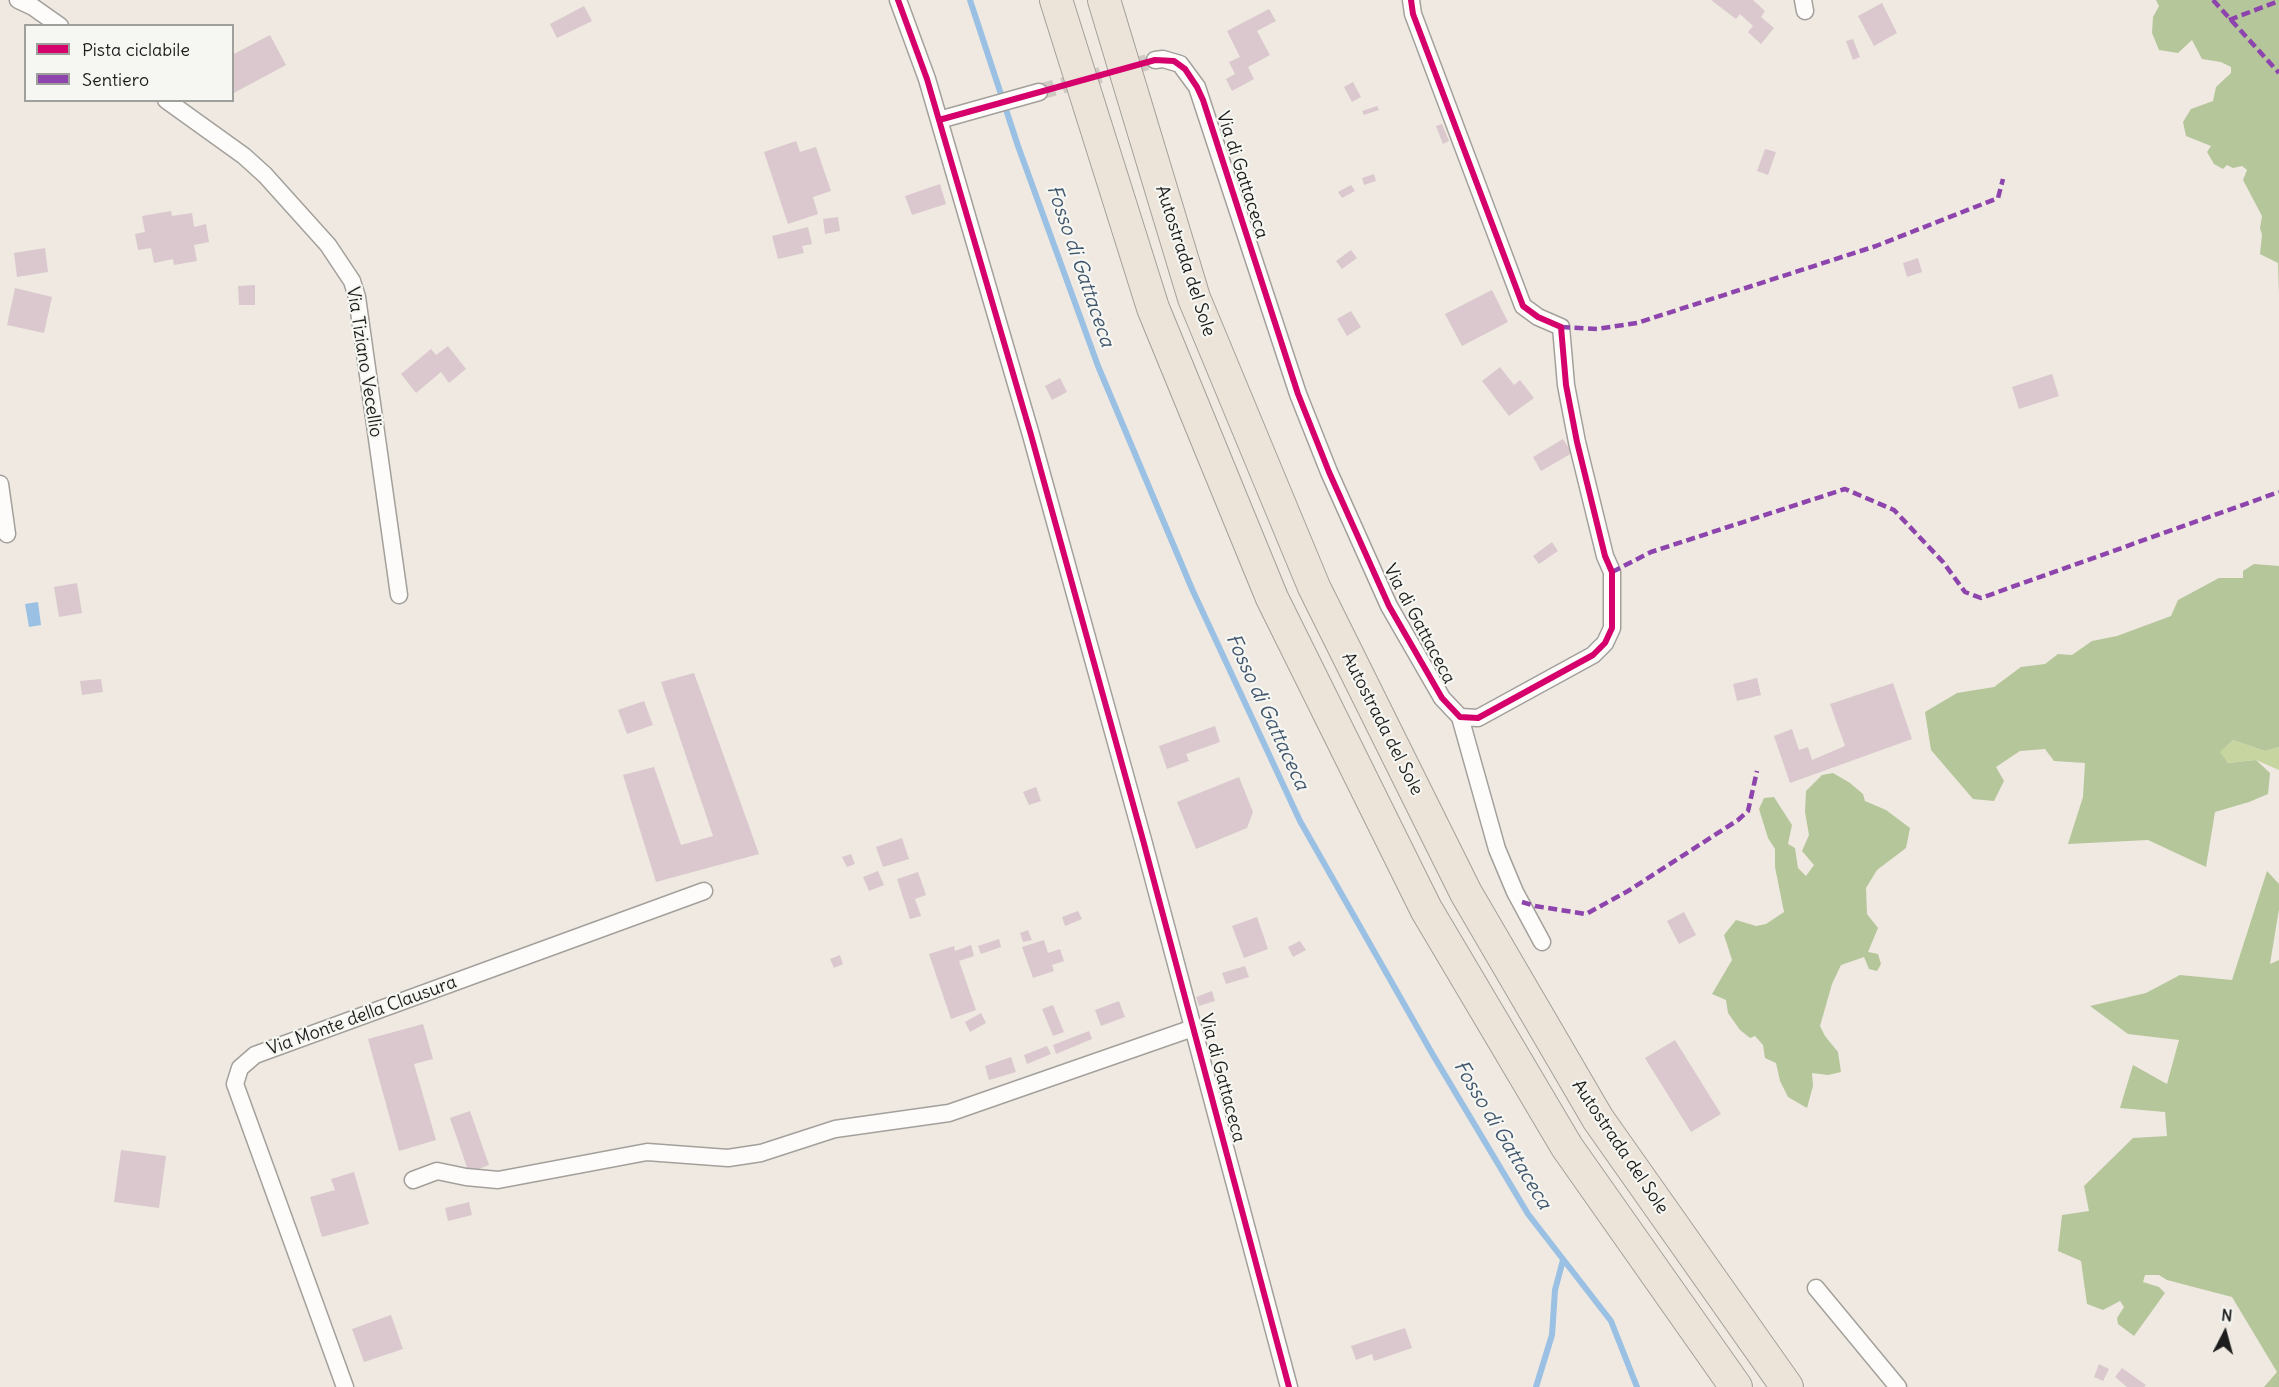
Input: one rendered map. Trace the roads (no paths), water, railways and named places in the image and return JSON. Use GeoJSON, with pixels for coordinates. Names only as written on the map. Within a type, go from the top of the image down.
{"type":"FeatureCollection","features":[{"type":"Feature","properties":{"kind":"highway"},"geometry":{"type":"LineString","coordinates":[[1056,0],[1153,308],[1272,598],[1432,920],[1567,1147],[1736,1387]]}},
{"type":"Feature","properties":{"kind":"highway","name":"Autostrada del Sole"},"geometry":{"type":"LineString","coordinates":[[1104,0],[1194,298],[1314,587],[1466,893],[1598,1119],[1787,1387]]}},
{"type":"Feature","properties":{"kind":"street"},"geometry":{"type":"LineString","coordinates":[[18,0],[33,7],[57,24]]}},
{"type":"Feature","properties":{"kind":"street","name":"Via di Gattaceca"},"geometry":{"type":"LineString","coordinates":[[898,0],[927,79],[1031,435],[1289,1387]]}},
{"type":"Feature","properties":{"kind":"street"},"geometry":{"type":"LineString","coordinates":[[1411,0],[1413,14],[1523,306],[1538,318],[1561,327],[1566,385],[1577,442],[1611,572],[1612,628],[1605,643],[1593,655],[1478,718],[1460,717],[1497,849],[1515,892],[1542,942]]}},
{"type":"Feature","properties":{"kind":"street","name":"Via di Gattaceca"},"geometry":{"type":"LineString","coordinates":[[1155,60],[1168,60],[1180,64],[1197,87],[1298,394],[1329,472],[1389,606],[1442,698],[1460,717]]}},
{"type":"Feature","properties":{"kind":"street"},"geometry":{"type":"LineString","coordinates":[[939,120],[1039,92]]}},
{"type":"Feature","properties":{"kind":"street","name":"Via Tiziano Vecellio"},"geometry":{"type":"LineString","coordinates":[[169,102],[260,170],[328,245],[352,281],[357,297],[399,595]]}},
{"type":"Feature","properties":{"kind":"street"},"geometry":{"type":"LineString","coordinates":[[0,484],[7,534]]}},
{"type":"Feature","properties":{"kind":"street","name":"Via Monte della Clausura"},"geometry":{"type":"LineString","coordinates":[[345,1387],[235,1084],[240,1068],[255,1055],[704,891]]}},
{"type":"Feature","properties":{"kind":"street"},"geometry":{"type":"LineString","coordinates":[[413,1180],[437,1171],[498,1180],[647,1152],[728,1158],[761,1153],[835,1129],[949,1113],[1193,1028]]}},
{"type":"Feature","properties":{"kind":"street"},"geometry":{"type":"LineString","coordinates":[[1816,1288],[1898,1387]]}},
{"type":"Feature","properties":{"kind":"water"},"geometry":{"type":"Polygon","coordinates":[[[38,602],[41,625],[29,627],[25,604],[38,602]]]}},
{"type":"Feature","properties":{"kind":"waterway","name":"Fosso di Gattaceca"},"geometry":{"type":"LineString","coordinates":[[970,0],[1018,146],[1098,366],[1192,589],[1300,821],[1433,1055],[1528,1214],[1611,1321],[1637,1387]]}},
{"type":"Feature","properties":{"kind":"waterway"},"geometry":{"type":"LineString","coordinates":[[1536,1387],[1552,1335],[1555,1290],[1563,1260]]}},
{"type":"Feature","properties":{"kind":"tunnel"},"geometry":{"type":"LineString","coordinates":[[1039,92],[1155,60]]}}]}
